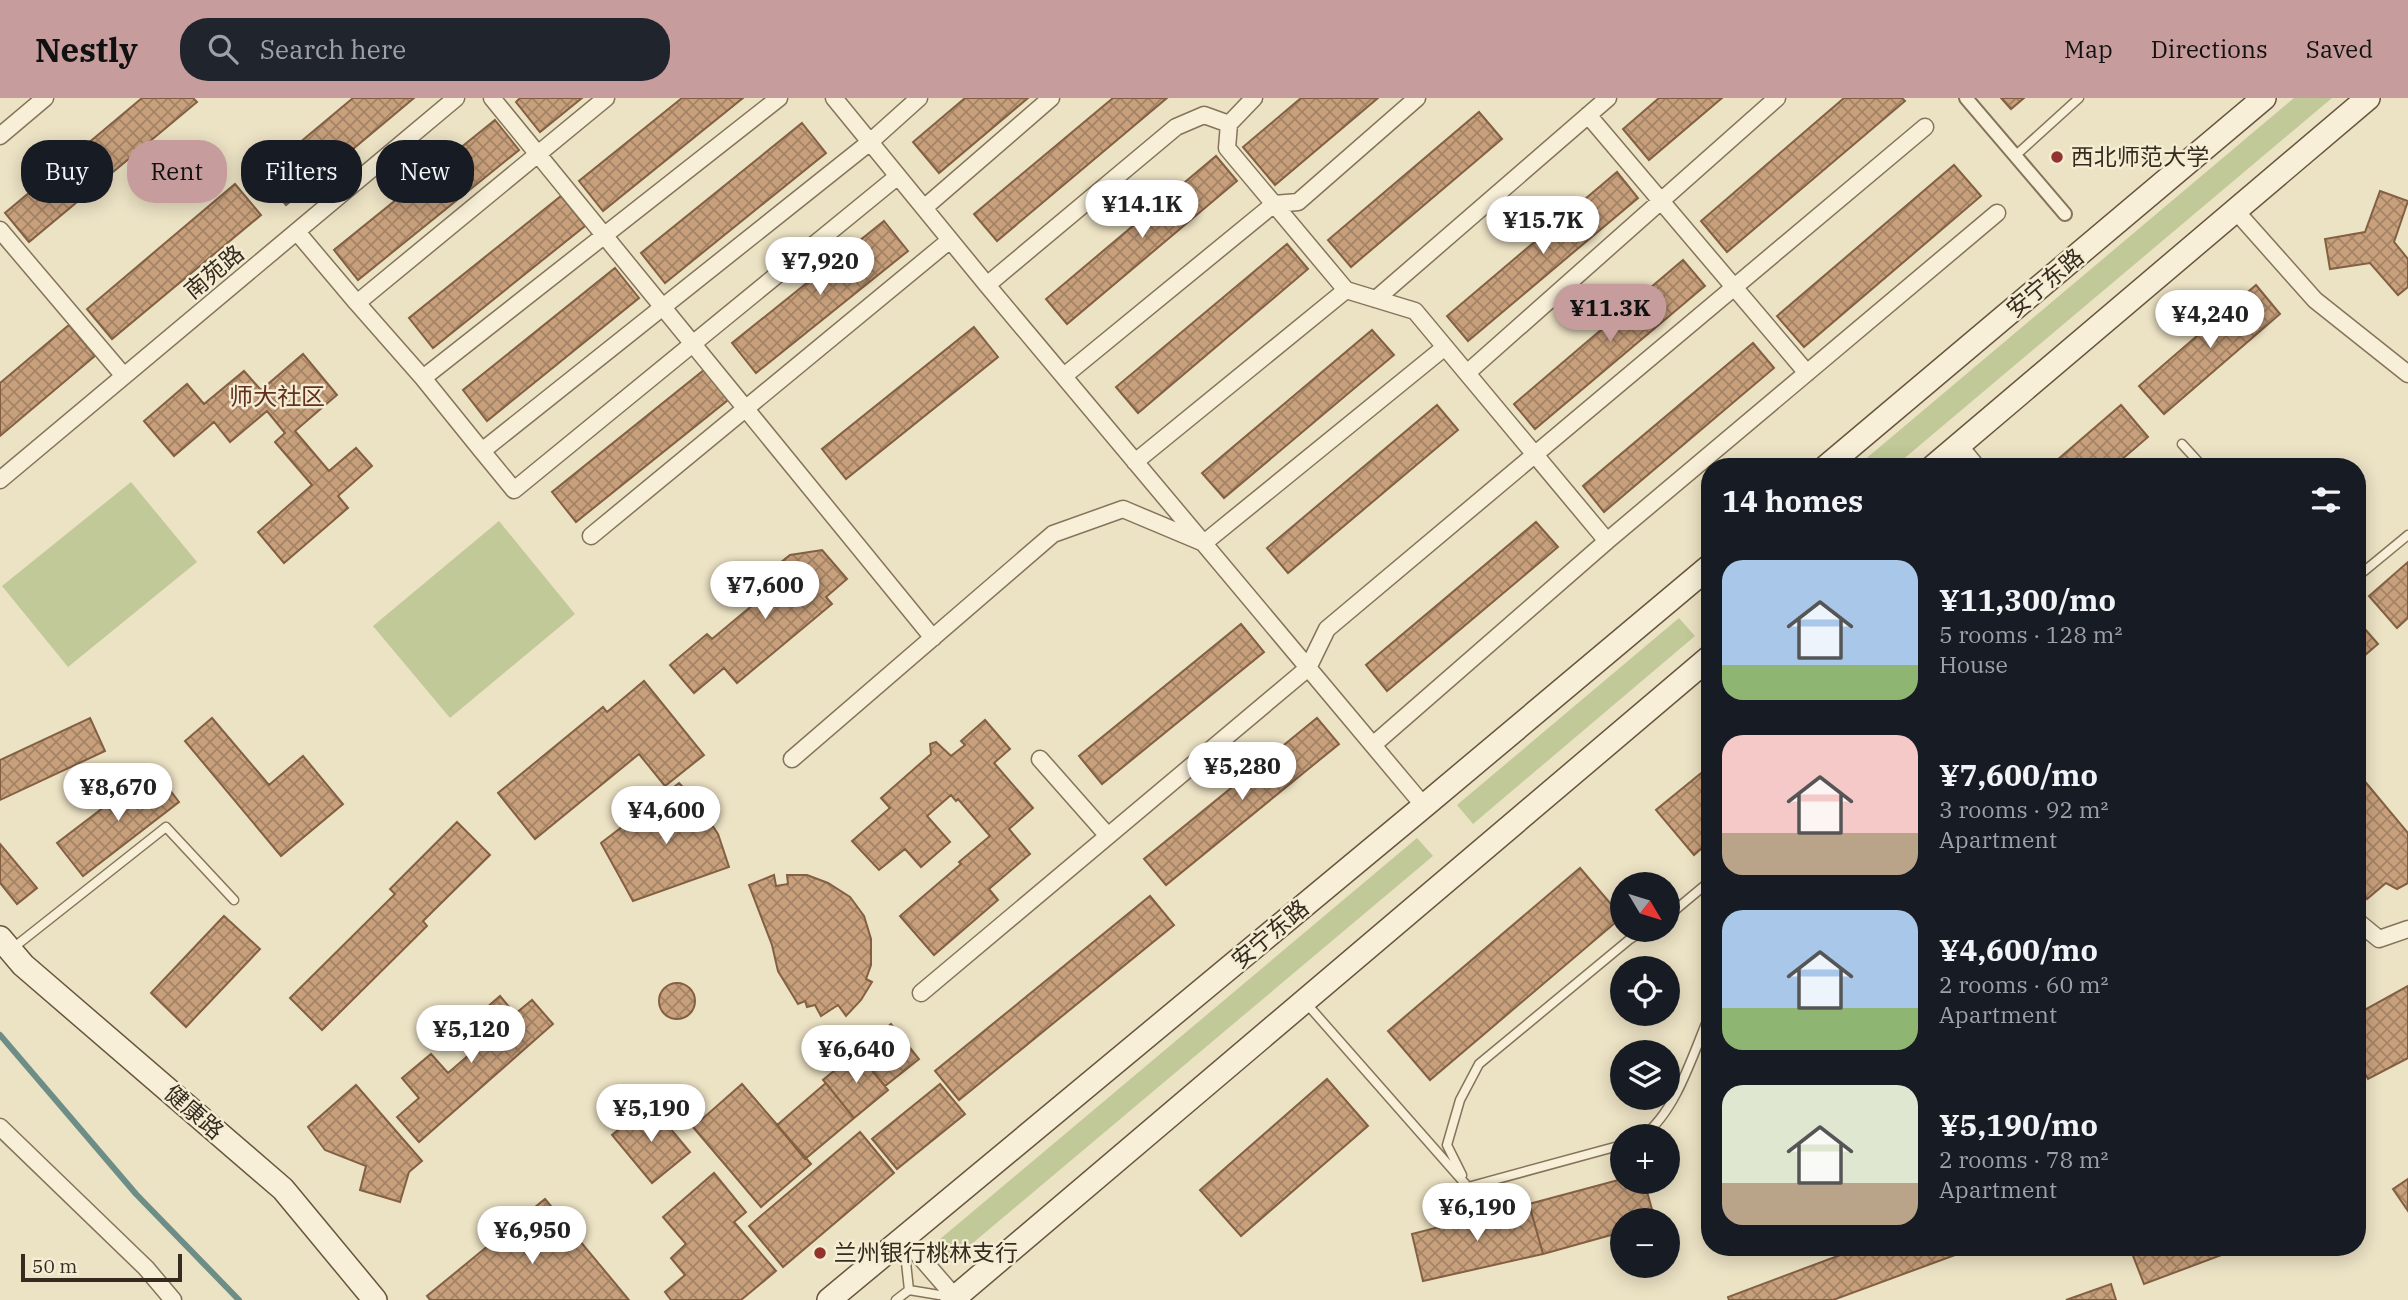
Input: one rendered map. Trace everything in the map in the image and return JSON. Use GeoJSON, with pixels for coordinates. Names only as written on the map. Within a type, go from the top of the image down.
{"type":"FeatureCollection","features":[{"type":"Feature","properties":{"kind":"main road","name":"安宁东路"},"geometry":{"type":"LineString","coordinates":[[1837,458],[2264,98]]}},
{"type":"Feature","properties":{"kind":"main road"},"geometry":{"type":"LineString","coordinates":[[1943,458],[2368,98]]}},
{"type":"Feature","properties":{"kind":"main road","name":"安宁东路"},"geometry":{"type":"LineString","coordinates":[[829,1300],[1701,573]]}},
{"type":"Feature","properties":{"kind":"main road"},"geometry":{"type":"LineString","coordinates":[[953,1299],[1701,665]]}},
{"type":"Feature","properties":{"kind":"main road","name":"健康路"},"geometry":{"type":"LineString","coordinates":[[5,944],[23,965],[283,1189],[375,1300]]}},
{"type":"Feature","properties":{"kind":"street"},"geometry":{"type":"LineString","coordinates":[[0,136],[45,98]]}},
{"type":"Feature","properties":{"kind":"street","name":"南苑路"},"geometry":{"type":"LineString","coordinates":[[0,480],[456,98]]}},
{"type":"Feature","properties":{"kind":"street"},"geometry":{"type":"LineString","coordinates":[[492,98],[933,638]]}},
{"type":"Feature","properties":{"kind":"street"},"geometry":{"type":"LineString","coordinates":[[357,303],[606,98]]}},
{"type":"Feature","properties":{"kind":"street"},"geometry":{"type":"LineString","coordinates":[[423,378],[779,98]]}},
{"type":"Feature","properties":{"kind":"street"},"geometry":{"type":"LineString","coordinates":[[834,98],[987,285],[1424,806]]}},
{"type":"Feature","properties":{"kind":"street"},"geometry":{"type":"LineString","coordinates":[[482,451],[870,142],[919,98]]}},
{"type":"Feature","properties":{"kind":"street"},"geometry":{"type":"LineString","coordinates":[[924,208],[1051,98]]}},
{"type":"Feature","properties":{"kind":"street"},"geometry":{"type":"LineString","coordinates":[[1064,376],[1273,204],[1298,202],[1417,98]]}},
{"type":"Feature","properties":{"kind":"street"},"geometry":{"type":"LineString","coordinates":[[1376,299],[1608,98]]}},
{"type":"Feature","properties":{"kind":"street"},"geometry":{"type":"LineString","coordinates":[[1466,373],[1777,98]]}},
{"type":"Feature","properties":{"kind":"street"},"geometry":{"type":"LineString","coordinates":[[1966,98],[2065,214]]}},
{"type":"Feature","properties":{"kind":"street"},"geometry":{"type":"LineString","coordinates":[[1252,99],[1228,124],[1227,148],[1346,290],[1415,311],[1607,541]]}},
{"type":"Feature","properties":{"kind":"street"},"geometry":{"type":"LineString","coordinates":[[987,285],[1176,127],[1204,115],[1228,124]]}},
{"type":"Feature","properties":{"kind":"street"},"geometry":{"type":"LineString","coordinates":[[1588,115],[1807,373]]}},
{"type":"Feature","properties":{"kind":"street"},"geometry":{"type":"LineString","coordinates":[[921,993],[1308,668],[1327,629],[1925,127]]}},
{"type":"Feature","properties":{"kind":"street"},"geometry":{"type":"LineString","coordinates":[[297,232],[423,378],[514,490],[898,176]]}},
{"type":"Feature","properties":{"kind":"street"},"geometry":{"type":"LineString","coordinates":[[2235,210],[2315,300],[2408,374]]}},
{"type":"Feature","properties":{"kind":"street"},"geometry":{"type":"LineString","coordinates":[[1706,458],[1997,213]]}},
{"type":"Feature","properties":{"kind":"street"},"geometry":{"type":"LineString","coordinates":[[0,230],[124,376]]}},
{"type":"Feature","properties":{"kind":"street"},"geometry":{"type":"LineString","coordinates":[[591,536],[950,240]]}},
{"type":"Feature","properties":{"kind":"street"},"geometry":{"type":"LineString","coordinates":[[1135,462],[1346,290]]}},
{"type":"Feature","properties":{"kind":"street"},"geometry":{"type":"LineString","coordinates":[[1204,543],[1445,347]]}},
{"type":"Feature","properties":{"kind":"street"},"geometry":{"type":"LineString","coordinates":[[1958,445],[1969,458]]}},
{"type":"Feature","properties":{"kind":"street"},"geometry":{"type":"LineString","coordinates":[[1373,745],[1701,462]]}},
{"type":"Feature","properties":{"kind":"street"},"geometry":{"type":"LineString","coordinates":[[792,759],[1053,534],[1123,509],[1204,543]]}},
{"type":"Feature","properties":{"kind":"street"},"geometry":{"type":"LineString","coordinates":[[1040,759],[1108,836]]}},
{"type":"Feature","properties":{"kind":"street"},"geometry":{"type":"LineString","coordinates":[[2366,928],[2379,939],[2408,929]]}},
{"type":"Feature","properties":{"kind":"street"},"geometry":{"type":"LineString","coordinates":[[0,1127],[146,1268],[173,1300]]}},
{"type":"Feature","properties":{"kind":"street"},"geometry":{"type":"LineString","coordinates":[[903,1237],[953,1299]]}},
{"type":"Feature","properties":{"kind":"lane"},"geometry":{"type":"LineString","coordinates":[[2015,156],[2079,98]]}},
{"type":"Feature","properties":{"kind":"lane"},"geometry":{"type":"LineString","coordinates":[[2182,443],[2195,458]]}},
{"type":"Feature","properties":{"kind":"lane"},"geometry":{"type":"LineString","coordinates":[[2366,570],[2408,536]]}},
{"type":"Feature","properties":{"kind":"lane"},"geometry":{"type":"LineString","coordinates":[[5,944],[166,827],[234,900]]}},
{"type":"Feature","properties":{"kind":"lane"},"geometry":{"type":"LineString","coordinates":[[1680,906],[1701,888]]}},
{"type":"Feature","properties":{"kind":"lane"},"geometry":{"type":"LineString","coordinates":[[1468,1187],[1447,1146],[1460,1100],[1479,1064],[1626,942]]}},
{"type":"Feature","properties":{"kind":"lane"},"geometry":{"type":"LineString","coordinates":[[1304,1001],[1468,1187]]}},
{"type":"Feature","properties":{"kind":"lane"},"geometry":{"type":"LineString","coordinates":[[1658,1124],[1670,1106],[1701,1035]]}},
{"type":"Feature","properties":{"kind":"lane"},"geometry":{"type":"LineString","coordinates":[[1468,1187],[1610,1149]]}},
{"type":"Feature","properties":{"kind":"lane"},"geometry":{"type":"LineString","coordinates":[[903,1237],[909,1290]]}},
{"type":"Feature","properties":{"kind":"lane"},"geometry":{"type":"LineString","coordinates":[[896,1300],[909,1290],[953,1299]]}},
{"type":"Feature","properties":{"kind":"green space"},"geometry":{"type":"Polygon","coordinates":[[[2294,98],[2332,98],[1905,458],[1867,458],[2294,98]]]}},
{"type":"Feature","properties":{"kind":"green space"},"geometry":{"type":"Polygon","coordinates":[[[131,482],[197,562],[68,667],[2,586],[131,482]]]}},
{"type":"Feature","properties":{"kind":"green space"},"geometry":{"type":"Polygon","coordinates":[[[499,521],[575,614],[450,718],[373,626],[499,521]]]}},
{"type":"Feature","properties":{"kind":"green space"},"geometry":{"type":"Polygon","coordinates":[[[1679,618],[1695,636],[1473,824],[1457,805],[1679,618]]]}},
{"type":"Feature","properties":{"kind":"green space"},"geometry":{"type":"Polygon","coordinates":[[[1417,838],[1433,856],[949,1263],[933,1245],[1417,838]]]}},
{"type":"Feature","properties":{"kind":"building"},"geometry":{"type":"Polygon","coordinates":[[[142,98],[193,98],[197,102],[151,140],[127,140],[127,160],[113,172],[113,140],[92,140],[142,98]]]}},
{"type":"Feature","properties":{"kind":"building"},"geometry":{"type":"Polygon","coordinates":[[[353,98],[414,98],[362,141],[303,140],[353,98]]]}},
{"type":"Feature","properties":{"kind":"building"},"geometry":{"type":"Polygon","coordinates":[[[520,98],[582,98],[540,132],[516,102],[520,98]]]}},
{"type":"Feature","properties":{"kind":"building"},"geometry":{"type":"Polygon","coordinates":[[[682,98],[743,98],[603,211],[579,181],[682,98]]]}},
{"type":"Feature","properties":{"kind":"building"},"geometry":{"type":"Polygon","coordinates":[[[965,98],[1028,98],[939,173],[913,142],[965,98]]]}},
{"type":"Feature","properties":{"kind":"building"},"geometry":{"type":"Polygon","coordinates":[[[1113,98],[1167,98],[997,241],[974,214],[1113,98]]]}},
{"type":"Feature","properties":{"kind":"building"},"geometry":{"type":"Polygon","coordinates":[[[1301,98],[1378,98],[1275,185],[1243,147],[1301,98]]]}},
{"type":"Feature","properties":{"kind":"building"},"geometry":{"type":"Polygon","coordinates":[[[1659,98],[1722,98],[1649,160],[1623,129],[1659,98]]]}},
{"type":"Feature","properties":{"kind":"building"},"geometry":{"type":"Polygon","coordinates":[[[1844,98],[1902,98],[1905,101],[1727,252],[1701,221],[1844,98]]]}},
{"type":"Feature","properties":{"kind":"building"},"geometry":{"type":"Polygon","coordinates":[[[2001,98],[2024,98],[2011,109],[2001,98]]]}},
{"type":"Feature","properties":{"kind":"building"},"geometry":{"type":"Polygon","coordinates":[[[1479,112],[1502,139],[1351,267],[1328,240],[1479,112]]]}},
{"type":"Feature","properties":{"kind":"building"},"geometry":{"type":"Polygon","coordinates":[[[495,120],[519,150],[474,186],[474,140],[470,140],[495,120]]]}},
{"type":"Feature","properties":{"kind":"building"},"geometry":{"type":"Polygon","coordinates":[[[802,123],[826,153],[665,283],[641,253],[802,123]]]}},
{"type":"Feature","properties":{"kind":"building"},"geometry":{"type":"Polygon","coordinates":[[[1216,156],[1237,181],[1067,324],[1046,299],[1216,156]]]}},
{"type":"Feature","properties":{"kind":"building"},"geometry":{"type":"Polygon","coordinates":[[[1954,165],[1981,196],[1804,347],[1777,316],[1954,165]]]}},
{"type":"Feature","properties":{"kind":"building"},"geometry":{"type":"Polygon","coordinates":[[[1617,172],[1638,198],[1468,341],[1447,316],[1617,172]]]}},
{"type":"Feature","properties":{"kind":"building"},"geometry":{"type":"Polygon","coordinates":[[[235,184],[241,191],[241,203],[251,203],[261,215],[112,339],[87,309],[213,203],[227,203],[227,191],[235,184]]]}},
{"type":"Feature","properties":{"kind":"building"},"geometry":{"type":"Polygon","coordinates":[[[2380,191],[2408,201],[2394,242],[2408,259],[2408,287],[2398,295],[2370,263],[2330,269],[2325,239],[2365,232],[2380,191]]]}},
{"type":"Feature","properties":{"kind":"building"},"geometry":{"type":"Polygon","coordinates":[[[561,196],[585,226],[433,348],[409,318],[561,196]]]}},
{"type":"Feature","properties":{"kind":"building"},"geometry":{"type":"Polygon","coordinates":[[[21,200],[21,203],[76,203],[29,242],[5,213],[21,200]]]}},
{"type":"Feature","properties":{"kind":"building"},"geometry":{"type":"Polygon","coordinates":[[[392,203],[453,203],[358,280],[334,250],[392,203]]]}},
{"type":"Feature","properties":{"kind":"building"},"geometry":{"type":"Polygon","coordinates":[[[884,221],[908,251],[756,373],[732,343],[884,221]]]}},
{"type":"Feature","properties":{"kind":"building"},"geometry":{"type":"Polygon","coordinates":[[[1287,244],[1308,269],[1138,413],[1116,387],[1287,244]]]}},
{"type":"Feature","properties":{"kind":"building"},"geometry":{"type":"Polygon","coordinates":[[[1683,260],[1705,286],[1535,429],[1514,404],[1683,260]]]}},
{"type":"Feature","properties":{"kind":"building"},"geometry":{"type":"Polygon","coordinates":[[[615,268],[639,298],[487,421],[463,390],[615,268]]]}},
{"type":"Feature","properties":{"kind":"building"},"geometry":{"type":"Polygon","coordinates":[[[2256,285],[2280,314],[2164,414],[2139,386],[2256,285]]]}},
{"type":"Feature","properties":{"kind":"building"},"geometry":{"type":"Polygon","coordinates":[[[69,325],[95,356],[0,436],[0,383],[69,325]]]}},
{"type":"Feature","properties":{"kind":"building"},"geometry":{"type":"Polygon","coordinates":[[[974,327],[998,357],[846,479],[822,449],[974,327]]]}},
{"type":"Feature","properties":{"kind":"building"},"geometry":{"type":"Polygon","coordinates":[[[1372,330],[1394,355],[1224,498],[1202,473],[1372,330]]]}},
{"type":"Feature","properties":{"kind":"building"},"geometry":{"type":"Polygon","coordinates":[[[1753,343],[1774,368],[1604,512],[1583,486],[1753,343]]]}},
{"type":"Feature","properties":{"kind":"building"},"geometry":{"type":"Polygon","coordinates":[[[303,354],[337,395],[295,431],[329,471],[356,448],[372,466],[338,496],[348,508],[284,563],[258,532],[312,485],[275,442],[285,433],[267,411],[230,442],[214,422],[174,456],[144,421],[187,384],[204,404],[244,371],[261,390],[303,354]]]}},
{"type":"Feature","properties":{"kind":"building"},"geometry":{"type":"Polygon","coordinates":[[[704,370],[728,400],[576,522],[552,492],[704,370]]]}},
{"type":"Feature","properties":{"kind":"building"},"geometry":{"type":"Polygon","coordinates":[[[1437,405],[1458,430],[1288,573],[1267,548],[1437,405]]]}},
{"type":"Feature","properties":{"kind":"building"},"geometry":{"type":"Polygon","coordinates":[[[2121,405],[2148,437],[2124,458],[2059,458],[2121,405]]]}},
{"type":"Feature","properties":{"kind":"building"},"geometry":{"type":"Polygon","coordinates":[[[1536,522],[1558,547],[1387,691],[1366,665],[1536,522]]]}},
{"type":"Feature","properties":{"kind":"building"},"geometry":{"type":"Polygon","coordinates":[[[822,550],[847,579],[826,597],[832,604],[737,683],[724,668],[694,693],[670,665],[707,634],[712,639],[778,584],[769,572],[790,555],[822,550]]]}},
{"type":"Feature","properties":{"kind":"building"},"geometry":{"type":"Polygon","coordinates":[[[2408,562],[2408,618],[2397,628],[2369,596],[2408,562]]]}},
{"type":"Feature","properties":{"kind":"building"},"geometry":{"type":"Polygon","coordinates":[[[1241,624],[1264,652],[1102,784],[1079,756],[1241,624]]]}},
{"type":"Feature","properties":{"kind":"building"},"geometry":{"type":"Polygon","coordinates":[[[2366,630],[2378,644],[2366,654],[2366,630]]]}},
{"type":"Feature","properties":{"kind":"building"},"geometry":{"type":"Polygon","coordinates":[[[644,681],[704,755],[665,786],[639,754],[535,839],[498,793],[603,707],[607,712],[644,681]]]}},
{"type":"Feature","properties":{"kind":"building"},"geometry":{"type":"Polygon","coordinates":[[[90,718],[105,751],[0,800],[0,760],[90,718]]]}},
{"type":"Feature","properties":{"kind":"building"},"geometry":{"type":"Polygon","coordinates":[[[212,718],[269,785],[303,756],[343,804],[281,856],[185,741],[212,718]]]}},
{"type":"Feature","properties":{"kind":"building"},"geometry":{"type":"Polygon","coordinates":[[[1317,718],[1339,744],[1166,885],[1144,859],[1317,718]]]}},
{"type":"Feature","properties":{"kind":"building"},"geometry":{"type":"Polygon","coordinates":[[[985,720],[1010,749],[994,763],[1033,808],[1009,829],[1030,854],[989,889],[998,900],[934,955],[900,916],[990,836],[958,799],[956,801],[951,795],[927,816],[950,842],[921,867],[905,849],[879,870],[852,841],[890,808],[881,798],[931,754],[930,744],[936,742],[951,756],[965,745],[961,741],[985,720]]]}},
{"type":"Feature","properties":{"kind":"building"},"geometry":{"type":"Polygon","coordinates":[[[154,769],[179,802],[83,876],[57,843],[154,769]]]}},
{"type":"Feature","properties":{"kind":"building"},"geometry":{"type":"Polygon","coordinates":[[[1701,773],[1701,849],[1694,855],[1656,810],[1701,773]]]}},
{"type":"Feature","properties":{"kind":"building"},"geometry":{"type":"Polygon","coordinates":[[[679,783],[695,800],[718,834],[729,867],[633,901],[601,843],[679,783]]]}},
{"type":"Feature","properties":{"kind":"building"},"geometry":{"type":"Polygon","coordinates":[[[2366,783],[2408,833],[2408,883],[2397,889],[2386,883],[2367,899],[2366,783]]]}},
{"type":"Feature","properties":{"kind":"building"},"geometry":{"type":"Polygon","coordinates":[[[457,822],[490,855],[423,921],[427,926],[322,1030],[290,998],[395,894],[390,889],[457,822]]]}},
{"type":"Feature","properties":{"kind":"building"},"geometry":{"type":"Polygon","coordinates":[[[0,844],[37,888],[17,904],[0,883],[0,844]]]}},
{"type":"Feature","properties":{"kind":"building"},"geometry":{"type":"Polygon","coordinates":[[[1580,868],[1610,903],[1610,927],[1430,1080],[1388,1031],[1580,868]]]}},
{"type":"Feature","properties":{"kind":"building"},"geometry":{"type":"Polygon","coordinates":[[[774,875],[776,886],[788,884],[787,875],[807,875],[828,883],[850,897],[864,916],[871,939],[871,965],[866,979],[872,982],[861,1000],[846,1016],[838,1005],[821,1016],[815,1005],[807,1007],[805,1001],[798,1004],[778,971],[772,945],[749,885],[774,875]]]}},
{"type":"Feature","properties":{"kind":"building"},"geometry":{"type":"Polygon","coordinates":[[[1150,896],[1174,925],[959,1100],[935,1071],[1150,896]]]}},
{"type":"Feature","properties":{"kind":"building"},"geometry":{"type":"Polygon","coordinates":[[[224,916],[260,949],[186,1027],[151,993],[224,916]]]}},
{"type":"Feature","properties":{"kind":"building"},"geometry":{"type":"Polygon","coordinates":[[[677,983],[689,989],[695,1001],[689,1013],[677,1019],[665,1013],[659,1001],[665,989],[677,983]]]}},
{"type":"Feature","properties":{"kind":"building"},"geometry":{"type":"Polygon","coordinates":[[[2408,986],[2408,1058],[2368,1079],[2366,1075],[2366,1009],[2408,986]]]}},
{"type":"Feature","properties":{"kind":"building"},"geometry":{"type":"Polygon","coordinates":[[[500,996],[515,1014],[532,1000],[553,1024],[419,1142],[397,1117],[419,1098],[402,1078],[431,1054],[448,1073],[485,1041],[469,1023],[500,996]]]}},
{"type":"Feature","properties":{"kind":"building"},"geometry":{"type":"Polygon","coordinates":[[[891,1024],[919,1059],[885,1086],[857,1052],[891,1024]]]}},
{"type":"Feature","properties":{"kind":"building"},"geometry":{"type":"Polygon","coordinates":[[[857,1052],[888,1090],[854,1118],[823,1080],[857,1052]]]}},
{"type":"Feature","properties":{"kind":"building"},"geometry":{"type":"Polygon","coordinates":[[[1327,1079],[1368,1126],[1241,1236],[1200,1190],[1327,1079]]]}},
{"type":"Feature","properties":{"kind":"building"},"geometry":{"type":"Polygon","coordinates":[[[826,1083],[854,1118],[805,1159],[777,1125],[826,1083]]]}},
{"type":"Feature","properties":{"kind":"building"},"geometry":{"type":"Polygon","coordinates":[[[742,1084],[811,1164],[761,1207],[693,1127],[742,1084]]]}},
{"type":"Feature","properties":{"kind":"building"},"geometry":{"type":"Polygon","coordinates":[[[940,1084],[965,1114],[897,1169],[872,1139],[940,1084]]]}},
{"type":"Feature","properties":{"kind":"building"},"geometry":{"type":"Polygon","coordinates":[[[356,1085],[422,1161],[409,1172],[400,1202],[360,1190],[366,1166],[325,1150],[308,1127],[356,1085]]]}},
{"type":"Feature","properties":{"kind":"building"},"geometry":{"type":"Polygon","coordinates":[[[650,1104],[690,1152],[652,1183],[612,1135],[650,1104]]]}},
{"type":"Feature","properties":{"kind":"building"},"geometry":{"type":"Polygon","coordinates":[[[860,1132],[894,1173],[783,1267],[749,1226],[860,1132]]]}},
{"type":"Feature","properties":{"kind":"building"},"geometry":{"type":"Polygon","coordinates":[[[714,1173],[746,1212],[734,1222],[776,1271],[741,1300],[671,1300],[665,1292],[685,1275],[671,1258],[686,1244],[663,1217],[714,1173]]]}},
{"type":"Feature","properties":{"kind":"building"},"geometry":{"type":"Polygon","coordinates":[[[2408,1179],[2408,1211],[2393,1189],[2408,1179]]]}},
{"type":"Feature","properties":{"kind":"building"},"geometry":{"type":"Polygon","coordinates":[[[1610,1182],[1610,1194],[1648,1194],[1652,1208],[1610,1208],[1610,1235],[1543,1254],[1529,1204],[1610,1182]]]}},
{"type":"Feature","properties":{"kind":"building"},"geometry":{"type":"Polygon","coordinates":[[[545,1199],[629,1300],[430,1300],[427,1296],[545,1199]]]}},
{"type":"Feature","properties":{"kind":"building"},"geometry":{"type":"Polygon","coordinates":[[[1529,1204],[1543,1254],[1423,1281],[1412,1234],[1529,1204]]]}},
{"type":"Feature","properties":{"kind":"building"},"geometry":{"type":"Polygon","coordinates":[[[1838,1256],[1952,1256],[1833,1300],[1729,1300],[1728,1297],[1838,1256]]]}},
{"type":"Feature","properties":{"kind":"building"},"geometry":{"type":"Polygon","coordinates":[[[2133,1256],[2219,1256],[2144,1284],[2133,1256]]]}},
{"type":"Feature","properties":{"kind":"building"},"geometry":{"type":"Polygon","coordinates":[[[2111,1284],[2116,1300],[2066,1300],[2111,1284]]]}},
{"type":"Feature","properties":{"kind":"waterway"},"geometry":{"type":"LineString","coordinates":[[0,1035],[136,1194],[239,1300]]}},
{"type":"Feature","properties":{"kind":"place","name":"西北师范大学"},"geometry":{"type":"Point","coordinates":[2057,157]}},
{"type":"Feature","properties":{"kind":"place","name":"兰州银行桃林支行"},"geometry":{"type":"Point","coordinates":[820,1253]}},
{"type":"Feature","properties":{"kind":"district","name":"师大社区"},"geometry":{"type":"Point","coordinates":[277,397]}}]}
